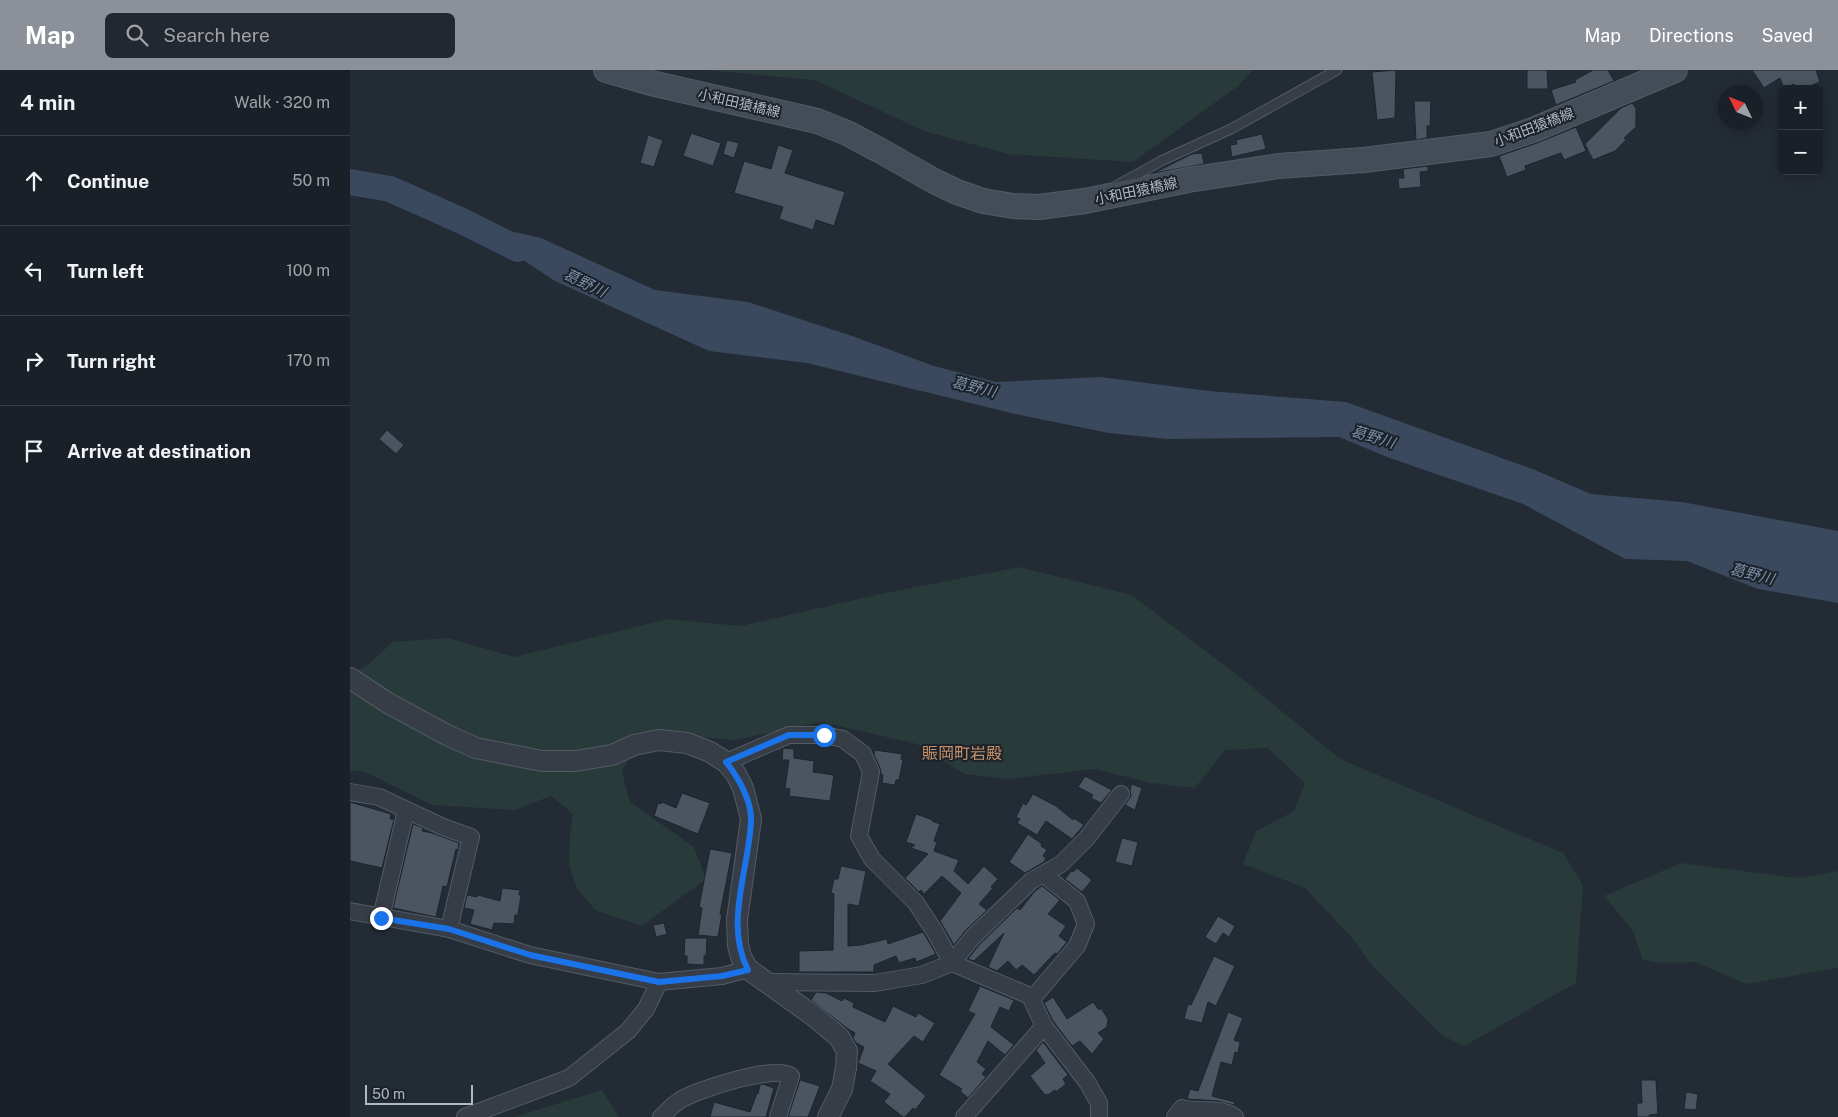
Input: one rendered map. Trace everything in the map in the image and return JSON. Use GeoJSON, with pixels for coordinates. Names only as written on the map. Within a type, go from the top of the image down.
{"type":"FeatureCollection","features":[{"type":"Feature","properties":{"kind":"main road","name":"小和田猿橋線"},"geometry":{"type":"LineString","coordinates":[[606,70],[651,83],[817,121],[847,133],[957,192],[982,201],[1013,206],[1039,207],[1103,198],[1188,180],[1279,166],[1364,160],[1491,144],[1533,130],[1675,70]]}},
{"type":"Feature","properties":{"kind":"street"},"geometry":{"type":"LineString","coordinates":[[350,678],[388,703],[447,735],[476,748],[542,762],[575,761],[612,755],[634,744],[659,740],[687,743],[708,751],[726,762],[736,774],[743,788],[751,819],[737,920],[738,945],[748,970],[840,1037],[847,1051],[842,1089],[828,1117]]}},
{"type":"Feature","properties":{"kind":"street"},"geometry":{"type":"LineString","coordinates":[[726,762],[789,735],[824,735],[843,739],[863,754],[871,772],[859,836],[872,859],[916,903],[952,963],[1030,996],[1044,1026],[1087,1082],[1099,1103],[1099,1117]]}},
{"type":"Feature","properties":{"kind":"street"},"geometry":{"type":"LineString","coordinates":[[350,792],[379,798],[442,827],[470,837],[449,929]]}},
{"type":"Feature","properties":{"kind":"street"},"geometry":{"type":"LineString","coordinates":[[766,982],[875,983],[922,975],[952,963],[972,938],[1024,887],[1061,864],[1087,838],[1121,794]]}},
{"type":"Feature","properties":{"kind":"street"},"geometry":{"type":"LineString","coordinates":[[381,918],[406,810]]}},
{"type":"Feature","properties":{"kind":"street"},"geometry":{"type":"LineString","coordinates":[[1032,1000],[1077,946],[1086,924],[1077,901],[1044,875]]}},
{"type":"Feature","properties":{"kind":"street"},"geometry":{"type":"LineString","coordinates":[[350,911],[449,929],[530,955],[659,982],[722,976],[748,970]]}},
{"type":"Feature","properties":{"kind":"street"},"geometry":{"type":"LineString","coordinates":[[465,1117],[569,1078],[628,1031],[646,1009],[659,982]]}},
{"type":"Feature","properties":{"kind":"street"},"geometry":{"type":"LineString","coordinates":[[964,1117],[1044,1026]]}},
{"type":"Feature","properties":{"kind":"street"},"geometry":{"type":"LineString","coordinates":[[661,1117],[678,1101],[711,1086],[776,1072],[787,1073],[791,1076],[778,1117]]}},
{"type":"Feature","properties":{"kind":"street"},"geometry":{"type":"LineString","coordinates":[[1175,1117],[1182,1108],[1191,1111],[1222,1111],[1234,1117]]}},
{"type":"Feature","properties":{"kind":"lane"},"geometry":{"type":"LineString","coordinates":[[1103,198],[1118,185],[1152,165],[1232,129],[1337,70]]}},
{"type":"Feature","properties":{"kind":"shaded area"},"geometry":{"type":"Polygon","coordinates":[[[705,70],[1253,70],[1238,86],[1133,162],[1008,154],[924,131],[815,80],[705,70]]]}},
{"type":"Feature","properties":{"kind":"shaded area"},"geometry":{"type":"Polygon","coordinates":[[[1019,567],[1132,595],[1240,677],[1340,759],[1563,853],[1583,885],[1576,983],[1464,1046],[1443,1036],[1370,963],[1353,939],[1305,888],[1243,864],[1256,831],[1294,811],[1305,783],[1268,748],[1225,750],[1195,788],[1151,783],[1095,769],[1007,779],[964,774],[917,744],[821,722],[734,740],[641,732],[622,772],[630,802],[694,847],[706,879],[642,926],[595,910],[577,889],[569,864],[573,814],[551,796],[515,810],[432,805],[363,771],[350,771],[350,673],[365,667],[393,642],[448,638],[514,657],[668,619],[741,626],[885,593],[1019,567]]]}},
{"type":"Feature","properties":{"kind":"shaded area"},"geometry":{"type":"Polygon","coordinates":[[[1681,863],[1798,878],[1838,871],[1838,968],[1746,984],[1695,962],[1660,963],[1643,960],[1633,931],[1604,896],[1681,863]]]}},
{"type":"Feature","properties":{"kind":"shaded area"},"geometry":{"type":"Polygon","coordinates":[[[602,1090],[619,1117],[514,1117],[602,1090]]]}},
{"type":"Feature","properties":{"kind":"water"},"geometry":{"type":"Polygon","coordinates":[[[493,227],[541,238],[655,290],[748,302],[855,337],[934,366],[996,382],[1100,377],[1209,391],[1346,402],[1535,470],[1591,494],[1682,502],[1838,531],[1838,603],[1758,589],[1687,561],[1625,559],[1523,504],[1387,457],[1339,437],[1167,439],[1109,433],[1015,414],[807,363],[709,351],[555,281],[517,256],[485,241],[482,235],[493,227]]]}},
{"type":"Feature","properties":{"kind":"building"},"geometry":{"type":"Polygon","coordinates":[[[1396,70],[1395,118],[1377,120],[1372,72],[1396,70]]]}},
{"type":"Feature","properties":{"kind":"building"},"geometry":{"type":"Polygon","coordinates":[[[1527,70],[1547,70],[1548,89],[1527,89],[1527,70]]]}},
{"type":"Feature","properties":{"kind":"building"},"geometry":{"type":"Polygon","coordinates":[[[1593,70],[1608,70],[1614,81],[1556,105],[1551,90],[1576,82],[1575,80],[1593,70]]]}},
{"type":"Feature","properties":{"kind":"building"},"geometry":{"type":"Polygon","coordinates":[[[1752,70],[1816,70],[1820,82],[1813,85],[1783,85],[1780,78],[1764,88],[1752,70]]]}},
{"type":"Feature","properties":{"kind":"building"},"geometry":{"type":"Polygon","coordinates":[[[1414,101],[1431,101],[1430,126],[1427,126],[1427,138],[1416,140],[1414,101]]]}},
{"type":"Feature","properties":{"kind":"building"},"geometry":{"type":"Polygon","coordinates":[[[1632,103],[1636,108],[1636,127],[1624,138],[1626,140],[1615,151],[1593,160],[1585,144],[1621,108],[1632,103]]]}},
{"type":"Feature","properties":{"kind":"building"},"geometry":{"type":"Polygon","coordinates":[[[1576,127],[1586,151],[1564,160],[1561,153],[1525,166],[1526,170],[1507,177],[1499,156],[1576,127]]]}},
{"type":"Feature","properties":{"kind":"building"},"geometry":{"type":"Polygon","coordinates":[[[691,133],[721,143],[713,166],[683,156],[691,133]]]}},
{"type":"Feature","properties":{"kind":"building"},"geometry":{"type":"Polygon","coordinates":[[[1262,134],[1266,149],[1232,157],[1230,145],[1237,144],[1236,140],[1262,134]]]}},
{"type":"Feature","properties":{"kind":"building"},"geometry":{"type":"Polygon","coordinates":[[[648,135],[663,140],[654,167],[640,163],[648,135]]]}},
{"type":"Feature","properties":{"kind":"building"},"geometry":{"type":"Polygon","coordinates":[[[727,140],[739,143],[734,158],[723,154],[727,140]]]}},
{"type":"Feature","properties":{"kind":"building"},"geometry":{"type":"Polygon","coordinates":[[[778,145],[793,150],[785,173],[845,192],[834,226],[816,220],[813,230],[779,219],[783,207],[734,193],[744,161],[771,169],[778,145]]]}},
{"type":"Feature","properties":{"kind":"building"},"geometry":{"type":"Polygon","coordinates":[[[1202,153],[1204,164],[1154,173],[1192,154],[1202,153]]]}},
{"type":"Feature","properties":{"kind":"building"},"geometry":{"type":"Polygon","coordinates":[[[1428,166],[1428,171],[1420,172],[1421,187],[1399,189],[1398,178],[1404,178],[1403,169],[1428,166]]]}},
{"type":"Feature","properties":{"kind":"building"},"geometry":{"type":"Polygon","coordinates":[[[387,430],[404,445],[396,454],[379,439],[387,430]]]}},
{"type":"Feature","properties":{"kind":"building"},"geometry":{"type":"Polygon","coordinates":[[[783,748],[794,749],[794,758],[814,761],[813,772],[834,775],[830,801],[789,796],[790,789],[785,788],[789,760],[782,760],[783,748]]]}},
{"type":"Feature","properties":{"kind":"building"},"geometry":{"type":"Polygon","coordinates":[[[875,750],[902,754],[901,759],[903,760],[899,780],[896,780],[895,785],[882,783],[883,775],[874,755],[875,750]]]}},
{"type":"Feature","properties":{"kind":"building"},"geometry":{"type":"Polygon","coordinates":[[[1085,776],[1112,790],[1101,803],[1091,798],[1093,795],[1078,787],[1085,776]]]}},
{"type":"Feature","properties":{"kind":"building"},"geometry":{"type":"Polygon","coordinates":[[[1132,784],[1142,788],[1135,810],[1125,805],[1131,796],[1130,789],[1132,784]]]}},
{"type":"Feature","properties":{"kind":"building"},"geometry":{"type":"Polygon","coordinates":[[[682,793],[710,803],[698,834],[654,816],[658,803],[661,804],[662,802],[676,808],[682,793]]]}},
{"type":"Feature","properties":{"kind":"building"},"geometry":{"type":"Polygon","coordinates":[[[1033,794],[1056,806],[1073,820],[1074,818],[1084,825],[1072,839],[1046,821],[1037,835],[1017,823],[1020,819],[1016,817],[1023,803],[1026,805],[1033,794]]]}},
{"type":"Feature","properties":{"kind":"building"},"geometry":{"type":"Polygon","coordinates":[[[350,802],[391,814],[390,819],[394,819],[382,868],[350,861],[350,802]]]}},
{"type":"Feature","properties":{"kind":"building"},"geometry":{"type":"Polygon","coordinates":[[[916,814],[940,824],[934,841],[937,842],[934,851],[959,860],[954,871],[968,884],[984,866],[998,879],[979,904],[987,910],[965,931],[954,945],[940,921],[961,893],[942,876],[924,894],[921,890],[919,892],[905,878],[928,854],[911,848],[915,845],[906,842],[916,814]]]}},
{"type":"Feature","properties":{"kind":"building"},"geometry":{"type":"Polygon","coordinates":[[[413,824],[423,828],[422,831],[459,843],[447,887],[443,886],[436,917],[393,908],[413,824]]]}},
{"type":"Feature","properties":{"kind":"building"},"geometry":{"type":"Polygon","coordinates":[[[1028,834],[1047,850],[1043,856],[1046,858],[1044,862],[1025,873],[1009,862],[1028,834]]]}},
{"type":"Feature","properties":{"kind":"building"},"geometry":{"type":"Polygon","coordinates":[[[1122,838],[1138,842],[1132,866],[1115,862],[1122,838]]]}},
{"type":"Feature","properties":{"kind":"building"},"geometry":{"type":"Polygon","coordinates":[[[710,849],[732,853],[720,914],[722,914],[718,937],[698,935],[702,908],[699,907],[710,849]]]}},
{"type":"Feature","properties":{"kind":"building"},"geometry":{"type":"Polygon","coordinates":[[[841,866],[866,871],[859,906],[848,904],[848,946],[887,939],[888,944],[923,932],[936,954],[916,962],[915,958],[899,963],[896,956],[874,965],[874,972],[799,972],[799,951],[833,950],[834,894],[831,893],[834,879],[838,879],[841,866]]]}},
{"type":"Feature","properties":{"kind":"building"},"geometry":{"type":"Polygon","coordinates":[[[1077,868],[1092,880],[1082,892],[1065,879],[1071,871],[1073,872],[1077,868]]]}},
{"type":"Feature","properties":{"kind":"building"},"geometry":{"type":"Polygon","coordinates":[[[1042,886],[1060,900],[1048,914],[1066,926],[1059,936],[1067,942],[1057,954],[1055,953],[1034,975],[1022,965],[1016,970],[1008,961],[997,971],[988,967],[1004,933],[974,961],[968,959],[979,945],[1017,908],[1020,910],[1035,891],[1042,886]]]}},
{"type":"Feature","properties":{"kind":"building"},"geometry":{"type":"Polygon","coordinates":[[[502,888],[520,890],[518,915],[515,915],[514,924],[494,923],[492,930],[470,924],[474,910],[464,908],[467,895],[477,897],[478,895],[500,901],[502,888]]]}},
{"type":"Feature","properties":{"kind":"building"},"geometry":{"type":"Polygon","coordinates":[[[1218,916],[1235,926],[1229,937],[1223,933],[1216,944],[1205,937],[1218,916]]]}},
{"type":"Feature","properties":{"kind":"building"},"geometry":{"type":"Polygon","coordinates":[[[664,923],[667,934],[656,937],[653,925],[664,923]]]}},
{"type":"Feature","properties":{"kind":"building"},"geometry":{"type":"Polygon","coordinates":[[[685,938],[707,938],[704,965],[687,964],[687,956],[684,956],[685,938]]]}},
{"type":"Feature","properties":{"kind":"building"},"geometry":{"type":"Polygon","coordinates":[[[1214,956],[1235,966],[1216,1006],[1208,1002],[1202,1023],[1184,1019],[1188,1004],[1191,1005],[1214,956]]]}},
{"type":"Feature","properties":{"kind":"building"},"geometry":{"type":"Polygon","coordinates":[[[980,986],[1014,1000],[1009,1011],[1000,1007],[991,1027],[1014,1045],[1005,1055],[988,1041],[977,1062],[986,1069],[982,1074],[986,1077],[968,1098],[960,1091],[962,1089],[939,1075],[975,1014],[968,1011],[980,986]]]}},
{"type":"Feature","properties":{"kind":"building"},"geometry":{"type":"Polygon","coordinates":[[[816,992],[826,993],[842,1001],[844,998],[854,1003],[853,1007],[885,1022],[893,1006],[916,1017],[918,1013],[935,1023],[923,1042],[914,1036],[888,1064],[926,1096],[915,1110],[913,1108],[903,1117],[884,1102],[890,1094],[870,1081],[876,1071],[858,1063],[864,1047],[856,1043],[853,1038],[855,1033],[811,1000],[816,992]]]}},
{"type":"Feature","properties":{"kind":"building"},"geometry":{"type":"Polygon","coordinates":[[[1053,997],[1067,1019],[1093,1002],[1099,1010],[1101,1008],[1108,1019],[1107,1027],[1098,1033],[1104,1039],[1092,1054],[1080,1041],[1072,1046],[1053,1021],[1044,1003],[1053,997]]]}},
{"type":"Feature","properties":{"kind":"building"},"geometry":{"type":"Polygon","coordinates":[[[1228,1012],[1243,1018],[1234,1040],[1240,1042],[1238,1053],[1235,1052],[1232,1065],[1221,1062],[1212,1096],[1235,1102],[1234,1105],[1218,1101],[1187,1099],[1190,1089],[1198,1091],[1228,1012]]]}},
{"type":"Feature","properties":{"kind":"building"},"geometry":{"type":"Polygon","coordinates":[[[1043,1042],[1068,1075],[1063,1079],[1066,1084],[1056,1092],[1055,1090],[1048,1095],[1045,1095],[1030,1076],[1045,1063],[1036,1050],[1043,1042]]]}},
{"type":"Feature","properties":{"kind":"building"},"geometry":{"type":"Polygon","coordinates":[[[800,1080],[820,1086],[808,1117],[788,1117],[800,1080]]]}},
{"type":"Feature","properties":{"kind":"building"},"geometry":{"type":"Polygon","coordinates":[[[1641,1080],[1656,1080],[1658,1114],[1649,1115],[1649,1117],[1637,1117],[1637,1103],[1642,1103],[1641,1080]]]}},
{"type":"Feature","properties":{"kind":"building"},"geometry":{"type":"Polygon","coordinates":[[[763,1084],[774,1088],[766,1117],[710,1117],[714,1102],[750,1112],[760,1085],[763,1084]]]}},
{"type":"Feature","properties":{"kind":"building"},"geometry":{"type":"Polygon","coordinates":[[[1686,1092],[1698,1094],[1696,1110],[1684,1109],[1686,1092]]]}},
{"type":"Feature","properties":{"kind":"waterway","name":"葛野川"},"geometry":{"type":"LineString","coordinates":[[350,182],[390,189],[462,221],[518,249]]}},
{"type":"Feature","properties":{"kind":"district","name":"賑岡町岩殿"},"geometry":{"type":"Point","coordinates":[962,753]}},
{"type":"Feature","properties":{"kind":"route"},"geometry":{"type":"LineString","coordinates":[[381,918],[449,929],[530,955],[659,982],[722,976],[748,970],[738,945],[737,920],[751,819],[743,788],[736,774],[726,762],[789,735],[824,735]]}}]}
